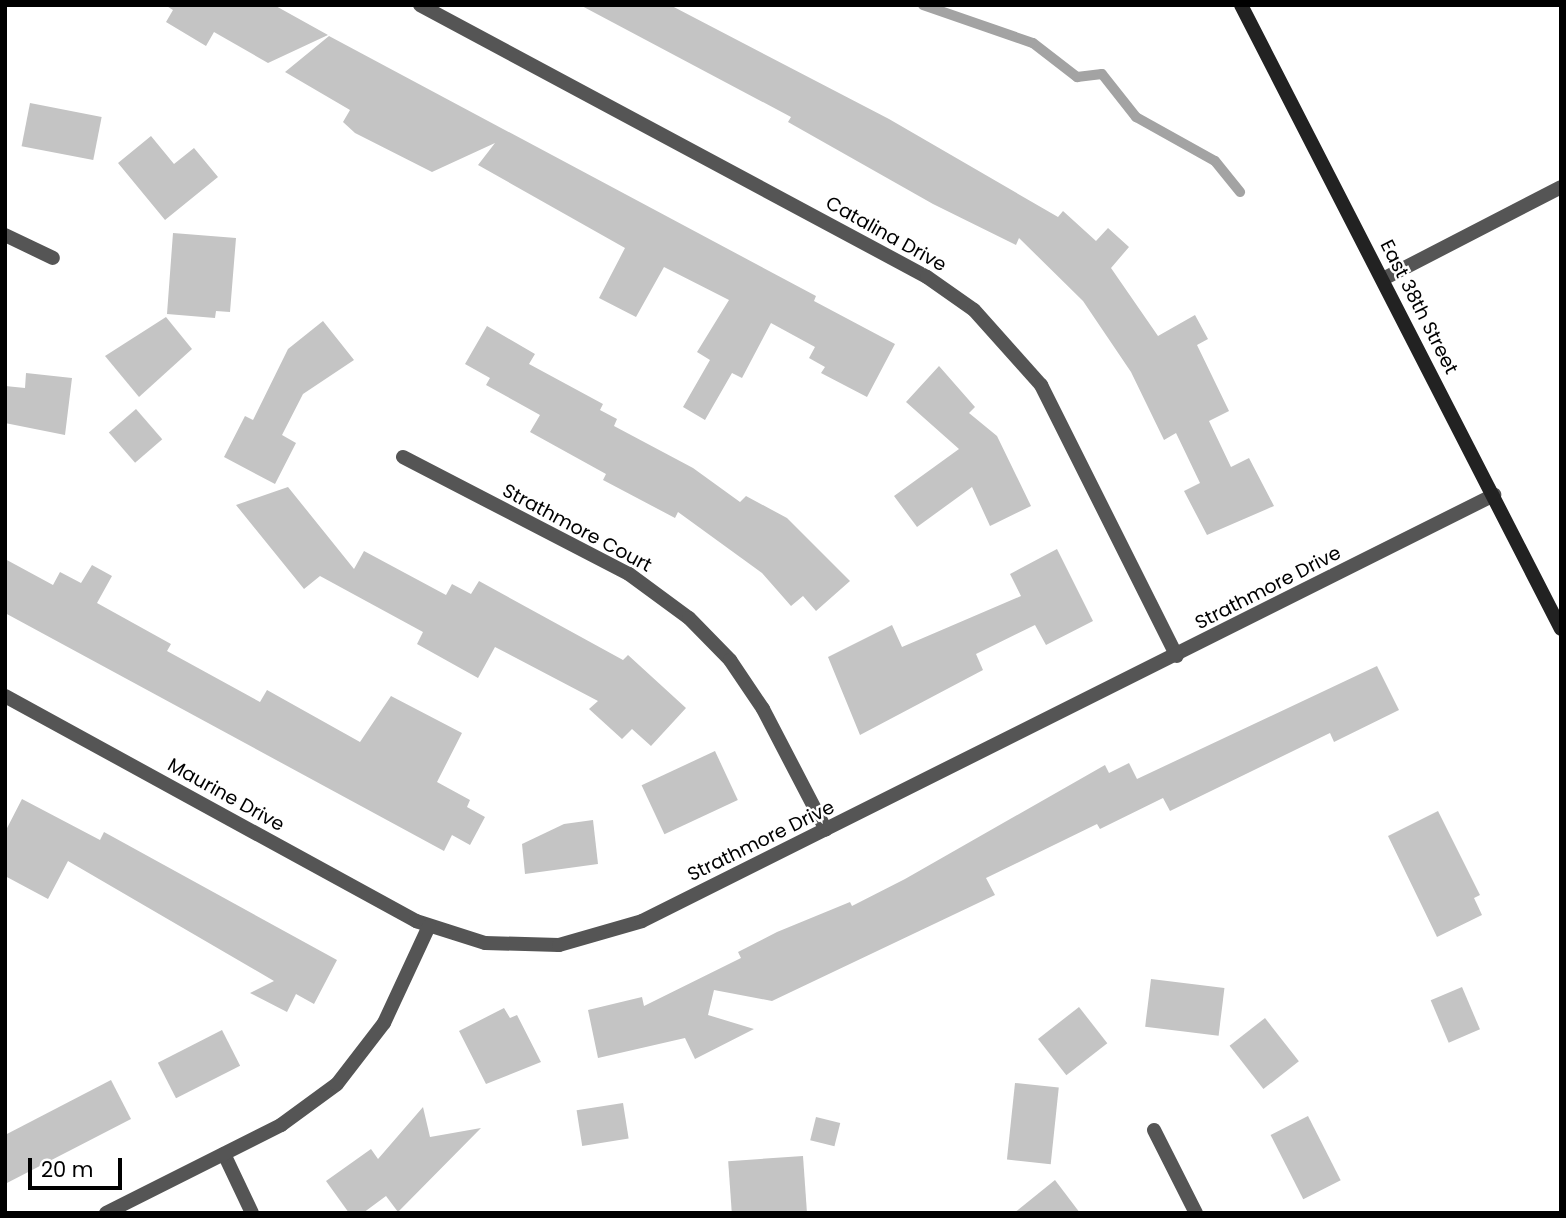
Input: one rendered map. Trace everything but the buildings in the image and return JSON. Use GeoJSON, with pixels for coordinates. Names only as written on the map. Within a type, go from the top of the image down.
{"type":"FeatureCollection","features":[{"type":"Feature","properties":{"kind":"main road","name":"East 38th Street"},"geometry":{"type":"LineString","coordinates":[[1241,5],[1561,629]]}},
{"type":"Feature","properties":{"kind":"street","name":"Catalina Drive"},"geometry":{"type":"LineString","coordinates":[[420,5],[927,277],[974,310],[1041,385],[1177,656]]}},
{"type":"Feature","properties":{"kind":"street"},"geometry":{"type":"LineString","coordinates":[[1383,279],[1561,187]]}},
{"type":"Feature","properties":{"kind":"street"},"geometry":{"type":"LineString","coordinates":[[5,234],[53,258]]}},
{"type":"Feature","properties":{"kind":"street","name":"Strathmore Court"},"geometry":{"type":"LineString","coordinates":[[404,457],[629,574],[689,618],[730,660],[763,709],[826,830]]}},
{"type":"Feature","properties":{"kind":"street","name":"Strathmore Drive"},"geometry":{"type":"LineString","coordinates":[[429,926],[485,943],[528,947],[601,937],[826,830],[1494,495]]}},
{"type":"Feature","properties":{"kind":"street","name":"Maurine Drive"},"geometry":{"type":"LineString","coordinates":[[5,696],[429,926]]}},
{"type":"Feature","properties":{"kind":"street"},"geometry":{"type":"LineString","coordinates":[[106,1213],[289,1120],[358,1061],[384,1023],[429,926]]}},
{"type":"Feature","properties":{"kind":"street"},"geometry":{"type":"LineString","coordinates":[[1154,1130],[1196,1213]]}},
{"type":"Feature","properties":{"kind":"street"},"geometry":{"type":"LineString","coordinates":[[223,1154],[252,1213]]}},
{"type":"Feature","properties":{"kind":"waterway"},"geometry":{"type":"LineString","coordinates":[[923,5],[1033,43],[1077,77],[1102,74],[1136,117],[1215,161],[1240,192]]}}]}
